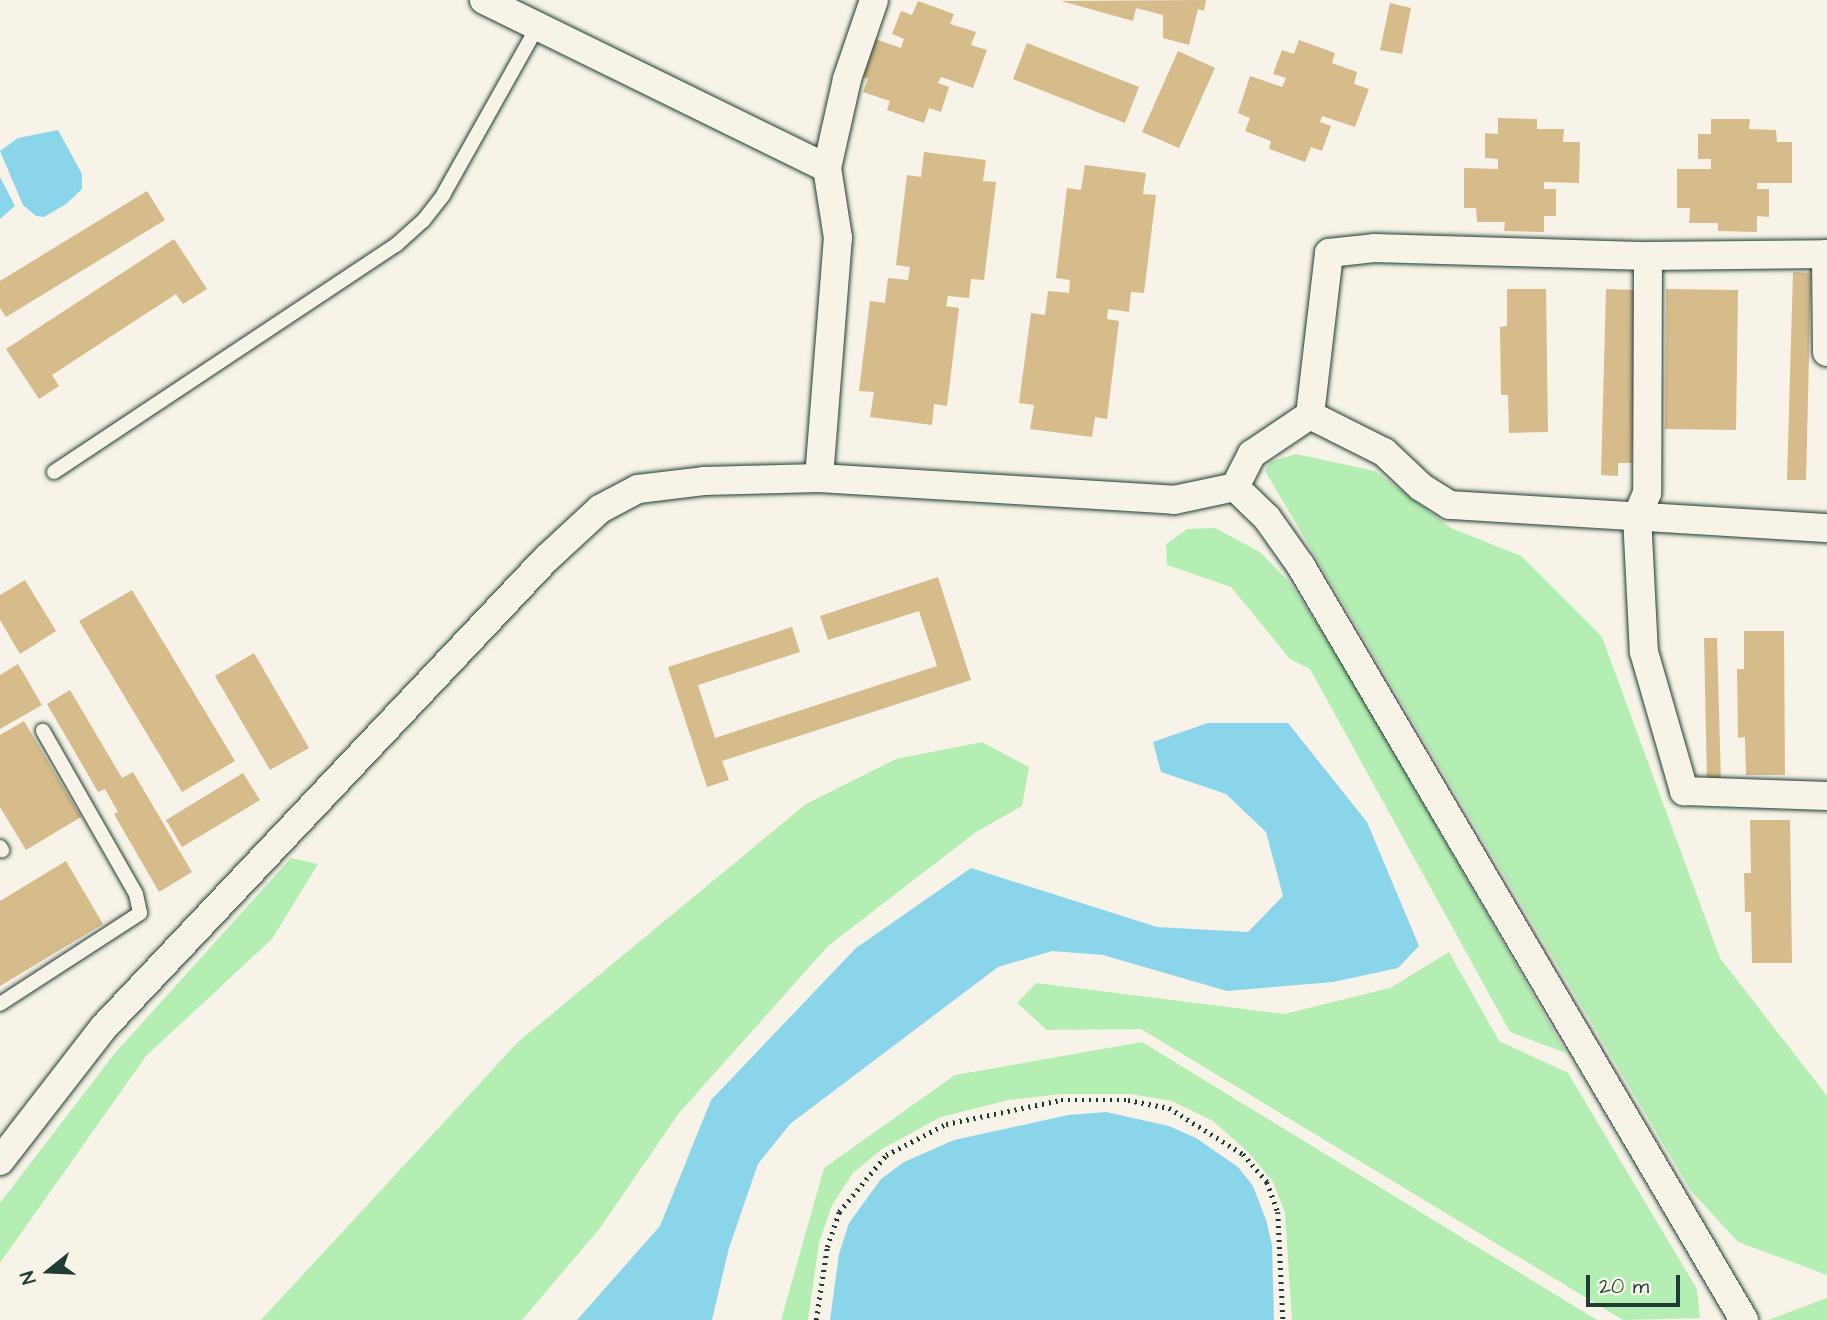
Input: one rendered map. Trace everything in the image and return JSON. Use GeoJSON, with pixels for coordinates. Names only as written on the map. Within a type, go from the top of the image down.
{"type":"FeatureCollection","features":[{"type":"Feature","properties":{"kind":"street"},"geometry":{"type":"LineString","coordinates":[[484,0],[536,29],[827,168]]}},
{"type":"Feature","properties":{"kind":"street"},"geometry":{"type":"LineString","coordinates":[[819,478],[838,238],[827,168],[847,79],[874,0]]}},
{"type":"Feature","properties":{"kind":"street"},"geometry":{"type":"LineString","coordinates":[[1235,487],[1252,454],[1310,415],[1329,253],[1374,248],[1648,256],[1826,254],[1827,352]]}},
{"type":"Feature","properties":{"kind":"street"},"geometry":{"type":"LineString","coordinates":[[1648,256],[1647,493],[1637,516],[1644,653],[1684,791],[1827,796]]}},
{"type":"Feature","properties":{"kind":"street"},"geometry":{"type":"LineString","coordinates":[[1310,415],[1384,452],[1421,487],[1450,505],[1827,528]]}},
{"type":"Feature","properties":{"kind":"street"},"geometry":{"type":"LineString","coordinates":[[0,1161],[104,1027],[546,559],[600,509],[638,489],[819,478],[1174,500],[1235,487]]}},
{"type":"Feature","properties":{"kind":"street"},"geometry":{"type":"LineString","coordinates":[[1235,487],[1267,517],[1301,566],[1744,1320]]}},
{"type":"Feature","properties":{"kind":"lane"},"geometry":{"type":"LineString","coordinates":[[54,472],[396,245],[423,221],[443,195],[536,29]]}},
{"type":"Feature","properties":{"kind":"lane"},"geometry":{"type":"LineString","coordinates":[[0,1004],[140,913],[136,894],[43,731]]}},
{"type":"Feature","properties":{"kind":"path"},"geometry":{"type":"LineString","coordinates":[[816,1320],[827,1247],[839,1212],[886,1155],[946,1124],[1061,1100],[1128,1100],[1169,1108],[1243,1154],[1267,1182],[1278,1212],[1283,1320]]}},
{"type":"Feature","properties":{"kind":"green space"},"geometry":{"type":"Polygon","coordinates":[[[1296,454],[1375,471],[1451,528],[1521,556],[1602,637],[1720,958],[1827,1096],[1827,1275],[1738,1242],[1691,1191],[1265,471],[1270,462],[1296,454]]]}},
{"type":"Feature","properties":{"kind":"green space"},"geometry":{"type":"Polygon","coordinates":[[[1215,528],[1260,552],[1289,582],[1343,663],[1566,1053],[1510,1032],[1310,669],[1290,659],[1231,587],[1167,565],[1166,544],[1187,529],[1215,528]]]}},
{"type":"Feature","properties":{"kind":"green space"},"geometry":{"type":"Polygon","coordinates":[[[982,742],[1029,767],[1022,806],[976,832],[828,946],[679,1113],[600,1228],[522,1320],[261,1320],[518,1042],[806,804],[896,759],[982,742]]]}},
{"type":"Feature","properties":{"kind":"green space"},"geometry":{"type":"Polygon","coordinates":[[[291,858],[318,864],[272,939],[146,1056],[0,1263],[0,1203],[115,1053],[291,858]]]}},
{"type":"Feature","properties":{"kind":"green space"},"geometry":{"type":"Polygon","coordinates":[[[1449,952],[1499,1041],[1568,1073],[1697,1289],[1700,1318],[1623,1320],[1141,1029],[1047,1030],[1017,1003],[1036,983],[1284,1014],[1390,988],[1449,952]]]}},
{"type":"Feature","properties":{"kind":"green space"},"geometry":{"type":"Polygon","coordinates":[[[1142,1042],[1597,1320],[1292,1320],[1285,1213],[1273,1182],[1249,1153],[1213,1121],[1172,1101],[1131,1094],[1062,1094],[1009,1100],[941,1117],[882,1149],[853,1173],[832,1205],[819,1243],[808,1320],[781,1320],[824,1168],[955,1075],[1142,1042]]]}},
{"type":"Feature","properties":{"kind":"green space"},"geometry":{"type":"Polygon","coordinates":[[[1827,1298],[1827,1320],[1768,1320],[1827,1298]]]}},
{"type":"Feature","properties":{"kind":"water"},"geometry":{"type":"Polygon","coordinates":[[[58,130],[82,174],[82,189],[66,204],[44,217],[36,216],[23,205],[0,151],[18,138],[58,130]]]}},
{"type":"Feature","properties":{"kind":"water"},"geometry":{"type":"Polygon","coordinates":[[[0,177],[15,206],[0,219],[0,177]]]}},
{"type":"Feature","properties":{"kind":"water"},"geometry":{"type":"Polygon","coordinates":[[[1208,723],[1288,723],[1367,822],[1419,946],[1398,968],[1333,982],[1227,991],[1103,955],[1052,951],[998,967],[790,1124],[758,1164],[729,1248],[712,1320],[577,1320],[660,1226],[711,1100],[856,948],[971,868],[1157,927],[1248,932],[1283,896],[1266,832],[1226,794],[1161,772],[1153,742],[1208,723]]]}},
{"type":"Feature","properties":{"kind":"water"},"geometry":{"type":"Polygon","coordinates":[[[1106,1112],[1169,1126],[1196,1138],[1238,1167],[1253,1186],[1272,1245],[1274,1320],[830,1320],[839,1254],[849,1223],[881,1179],[904,1162],[954,1140],[1068,1115],[1106,1112]]]}},
{"type":"Feature","properties":{"kind":"building"},"geometry":{"type":"Polygon","coordinates":[[[1206,0],[1204,11],[1198,9],[1189,45],[1163,38],[1163,15],[1136,8],[1133,21],[1061,1],[1206,0]]]}},
{"type":"Feature","properties":{"kind":"building"},"geometry":{"type":"Polygon","coordinates":[[[918,1],[954,14],[950,24],[976,32],[971,45],[987,50],[973,88],[941,77],[938,83],[949,87],[941,112],[929,108],[924,123],[887,110],[890,101],[863,92],[868,79],[856,74],[869,37],[901,48],[904,39],[892,34],[901,11],[912,15],[918,1]]]}},
{"type":"Feature","properties":{"kind":"building"},"geometry":{"type":"Polygon","coordinates":[[[1390,3],[1411,8],[1402,54],[1380,50],[1390,3]]]}},
{"type":"Feature","properties":{"kind":"building"},"geometry":{"type":"Polygon","coordinates":[[[1299,40],[1335,53],[1332,63],[1357,72],[1354,84],[1369,89],[1355,127],[1322,116],[1320,122],[1331,126],[1322,151],[1311,147],[1305,162],[1269,149],[1271,141],[1245,131],[1250,118],[1238,113],[1250,76],[1282,87],[1286,78],[1273,74],[1282,50],[1294,54],[1299,40]]]}},
{"type":"Feature","properties":{"kind":"building"},"geometry":{"type":"Polygon","coordinates":[[[1027,43],[1139,87],[1125,123],[1013,79],[1027,43]]]}},
{"type":"Feature","properties":{"kind":"building"},"geometry":{"type":"Polygon","coordinates":[[[1178,51],[1215,68],[1179,148],[1142,132],[1178,51]]]}},
{"type":"Feature","properties":{"kind":"building"},"geometry":{"type":"Polygon","coordinates":[[[1498,118],[1537,119],[1537,129],[1564,129],[1563,142],[1580,142],[1579,183],[1544,182],[1544,189],[1556,189],[1556,216],[1544,216],[1544,232],[1504,231],[1505,222],[1477,222],[1476,208],[1464,208],[1464,168],[1498,169],[1498,159],[1485,158],[1485,133],[1498,134],[1498,118]]]}},
{"type":"Feature","properties":{"kind":"building"},"geometry":{"type":"Polygon","coordinates":[[[1711,119],[1750,119],[1749,129],[1776,130],[1777,142],[1792,142],[1792,183],[1757,183],[1757,189],[1769,189],[1769,217],[1757,216],[1757,232],[1718,231],[1718,223],[1689,223],[1690,208],[1677,208],[1677,169],[1711,169],[1711,159],[1698,159],[1698,134],[1711,134],[1711,119]]]}},
{"type":"Feature","properties":{"kind":"building"},"geometry":{"type":"Polygon","coordinates":[[[924,152],[986,160],[983,181],[996,182],[984,280],[971,279],[969,298],[948,296],[946,306],[959,308],[947,406],[934,404],[932,425],[870,417],[874,392],[859,391],[870,301],[885,303],[888,278],[908,280],[910,267],[896,265],[907,175],[921,177],[924,152]]]}},
{"type":"Feature","properties":{"kind":"building"},"geometry":{"type":"Polygon","coordinates":[[[1085,165],[1146,173],[1143,194],[1156,195],[1144,293],[1131,292],[1129,312],[1108,309],[1107,319],[1119,321],[1107,419],[1095,417],[1092,437],[1030,429],[1034,405],[1019,403],[1031,313],[1045,315],[1048,291],[1069,293],[1070,280],[1056,278],[1067,188],[1081,190],[1085,165]]]}},
{"type":"Feature","properties":{"kind":"building"},"geometry":{"type":"Polygon","coordinates":[[[147,191],[165,220],[6,317],[0,308],[0,281],[147,191]]]}},
{"type":"Feature","properties":{"kind":"building"},"geometry":{"type":"Polygon","coordinates":[[[174,239],[207,289],[183,304],[176,294],[52,375],[59,386],[39,399],[6,349],[174,239]]]}},
{"type":"Feature","properties":{"kind":"building"},"geometry":{"type":"Polygon","coordinates":[[[1793,272],[1811,273],[1806,480],[1787,480],[1793,272]]]}},
{"type":"Feature","properties":{"kind":"building"},"geometry":{"type":"Polygon","coordinates":[[[1507,289],[1546,289],[1548,432],[1509,433],[1508,395],[1501,395],[1500,327],[1507,326],[1507,289]]]}},
{"type":"Feature","properties":{"kind":"building"},"geometry":{"type":"Polygon","coordinates":[[[1606,289],[1636,290],[1632,463],[1618,463],[1618,476],[1601,475],[1606,289]]]}},
{"type":"Feature","properties":{"kind":"building"},"geometry":{"type":"Polygon","coordinates":[[[1666,289],[1738,290],[1736,430],[1665,429],[1666,289]]]}},
{"type":"Feature","properties":{"kind":"building"},"geometry":{"type":"Polygon","coordinates":[[[938,577],[971,680],[722,761],[729,780],[707,787],[668,667],[792,627],[800,652],[698,685],[715,738],[937,666],[919,611],[828,640],[820,616],[938,577]]]}},
{"type":"Feature","properties":{"kind":"building"},"geometry":{"type":"Polygon","coordinates":[[[25,580],[56,631],[20,654],[0,620],[0,595],[25,580]]]}},
{"type":"Feature","properties":{"kind":"building"},"geometry":{"type":"Polygon","coordinates":[[[132,590],[235,761],[182,792],[79,621],[132,590]]]}},
{"type":"Feature","properties":{"kind":"building"},"geometry":{"type":"Polygon","coordinates":[[[1744,631],[1784,631],[1785,775],[1746,775],[1745,737],[1738,738],[1737,669],[1744,669],[1744,631]]]}},
{"type":"Feature","properties":{"kind":"building"},"geometry":{"type":"Polygon","coordinates":[[[1704,638],[1717,638],[1721,783],[1707,783],[1704,638]]]}},
{"type":"Feature","properties":{"kind":"building"},"geometry":{"type":"Polygon","coordinates":[[[254,653],[309,748],[270,770],[215,676],[254,653]]]}},
{"type":"Feature","properties":{"kind":"building"},"geometry":{"type":"Polygon","coordinates":[[[18,664],[42,705],[0,729],[0,675],[18,664]]]}},
{"type":"Feature","properties":{"kind":"building"},"geometry":{"type":"Polygon","coordinates":[[[70,690],[122,778],[133,772],[192,872],[159,892],[114,814],[118,812],[105,789],[98,792],[47,704],[70,690]]]}},
{"type":"Feature","properties":{"kind":"building"},"geometry":{"type":"Polygon","coordinates":[[[24,721],[81,817],[26,850],[0,807],[0,735],[24,721]]]}},
{"type":"Feature","properties":{"kind":"building"},"geometry":{"type":"Polygon","coordinates":[[[243,773],[260,800],[182,847],[166,820],[243,773]]]}},
{"type":"Feature","properties":{"kind":"building"},"geometry":{"type":"Polygon","coordinates":[[[1750,820],[1790,820],[1792,963],[1752,963],[1751,912],[1745,912],[1744,873],[1751,873],[1750,820]]]}},
{"type":"Feature","properties":{"kind":"building"},"geometry":{"type":"Polygon","coordinates":[[[66,861],[103,924],[0,986],[0,901],[66,861]]]}}]}
